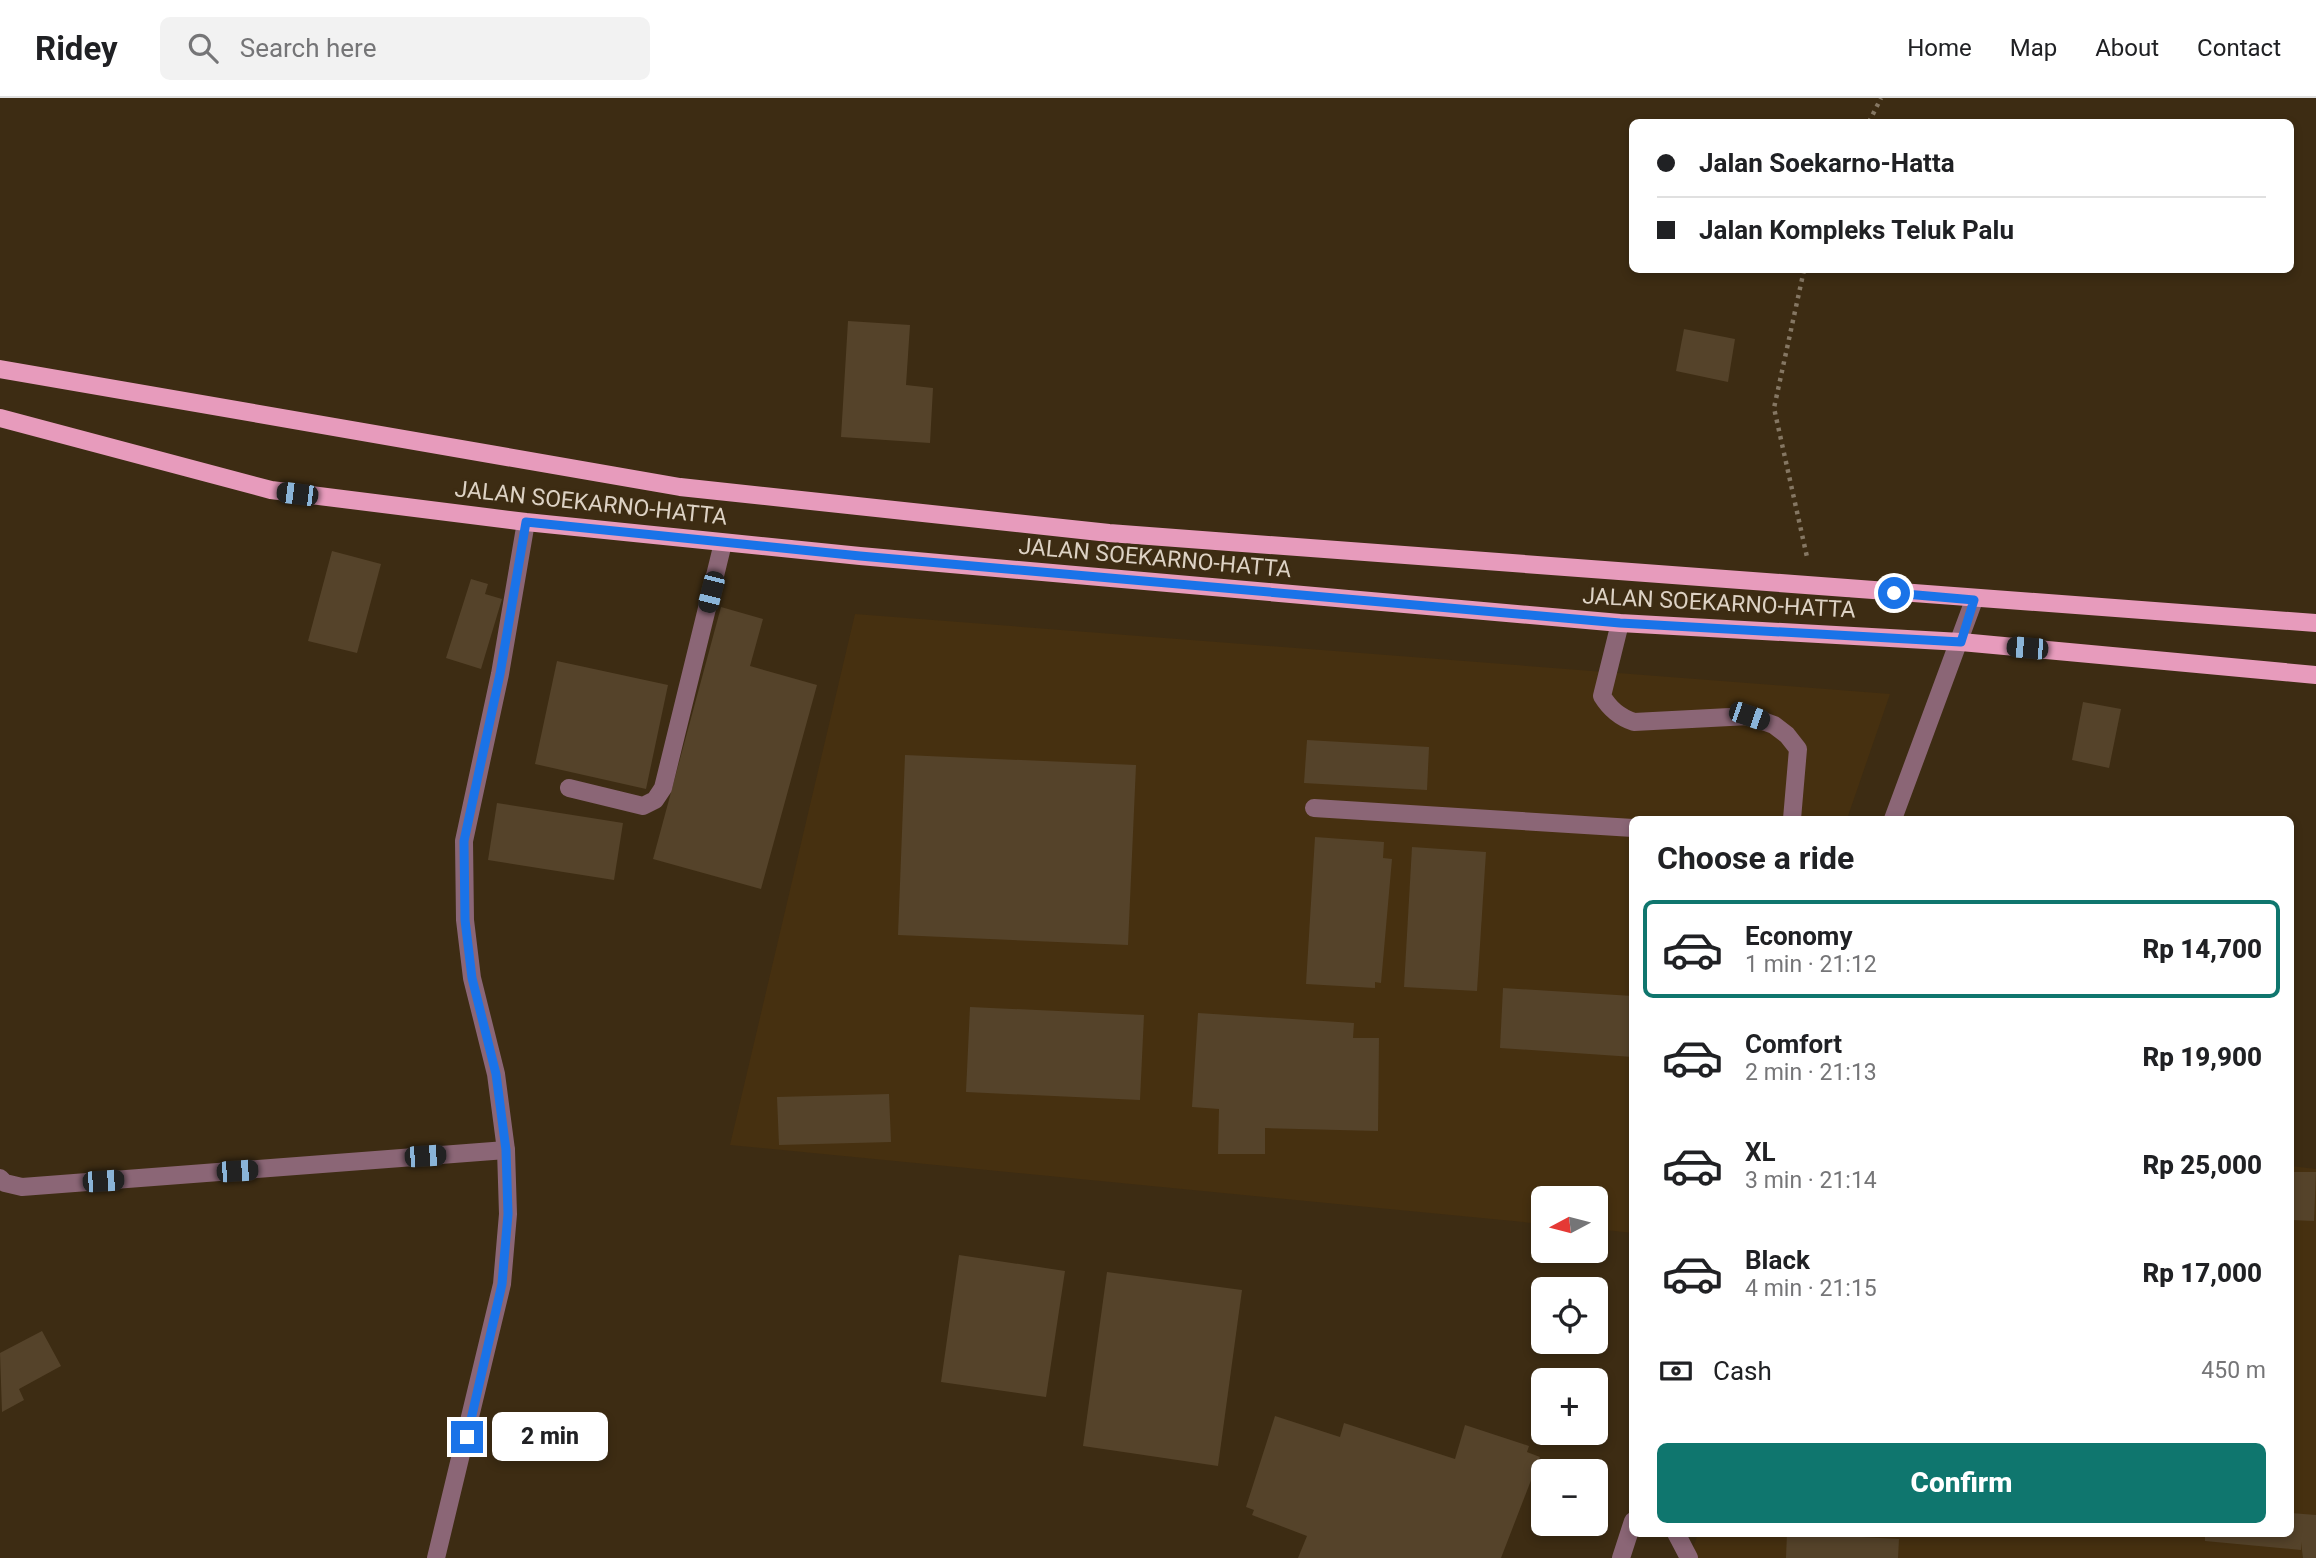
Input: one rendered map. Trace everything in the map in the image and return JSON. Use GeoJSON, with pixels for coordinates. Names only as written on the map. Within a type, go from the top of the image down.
{"type":"FeatureCollection","features":[{"type":"Feature","properties":{"kind":"main road","name":"JALAN SOEKARNO-HATTA"},"geometry":{"type":"LineString","coordinates":[[0,369],[680,487],[1109,533],[2316,624]]}},
{"type":"Feature","properties":{"kind":"main road","name":"JALAN SOEKARNO-HATTA"},"geometry":{"type":"LineString","coordinates":[[0,418],[271,490],[526,522],[723,543],[1620,623],[1961,642],[2316,675]]}},
{"type":"Feature","properties":{"kind":"street"},"geometry":{"type":"LineString","coordinates":[[436,1558],[443,1539],[502,1284],[508,1214],[506,1150],[496,1074],[472,978],[465,920],[464,841],[500,674],[526,522]]}},
{"type":"Feature","properties":{"kind":"street"},"geometry":{"type":"LineString","coordinates":[[569,788],[643,806],[655,800],[663,788],[723,543]]}},
{"type":"Feature","properties":{"kind":"street"},"geometry":{"type":"LineString","coordinates":[[1894,816],[1961,642],[1974,600]]}},
{"type":"Feature","properties":{"kind":"street"},"geometry":{"type":"LineString","coordinates":[[1620,623],[1602,696],[1609,706],[1621,718],[1634,722],[1749,716],[1774,725],[1787,735],[1798,749],[1792,816]]}},
{"type":"Feature","properties":{"kind":"street"},"geometry":{"type":"LineString","coordinates":[[1314,808],[1629,828]]}},
{"type":"Feature","properties":{"kind":"street"},"geometry":{"type":"LineString","coordinates":[[0,1178],[5,1183],[22,1187],[506,1150]]}},
{"type":"Feature","properties":{"kind":"street"},"geometry":{"type":"LineString","coordinates":[[1621,1558],[1629,1533]]}},
{"type":"Feature","properties":{"kind":"street"},"geometry":{"type":"LineString","coordinates":[[1678,1537],[1689,1558]]}},
{"type":"Feature","properties":{"kind":"path"},"geometry":{"type":"LineString","coordinates":[[1870,119],[1881,98]]}},
{"type":"Feature","properties":{"kind":"path"},"geometry":{"type":"LineString","coordinates":[[1803,273],[1774,408],[1813,585]]}},
{"type":"Feature","properties":{"kind":"shaded area"},"geometry":{"type":"Polygon","coordinates":[[[855,614],[1890,694],[1848,816],[1629,816],[1629,1233],[1608,1230],[1608,1186],[1531,1186],[1531,1223],[730,1145],[855,614]]]}},
{"type":"Feature","properties":{"kind":"shaded area"},"geometry":{"type":"Polygon","coordinates":[[[2294,1166],[2316,1169],[2316,1558],[1690,1558],[1697,1537],[2294,1537],[2294,1166]]]}},
{"type":"Feature","properties":{"kind":"building"},"geometry":{"type":"Polygon","coordinates":[[[848,321],[910,325],[906,385],[933,388],[930,443],[841,437],[848,321]]]}},
{"type":"Feature","properties":{"kind":"building"},"geometry":{"type":"Polygon","coordinates":[[[1684,329],[1735,339],[1728,382],[1676,371],[1684,329]]]}},
{"type":"Feature","properties":{"kind":"building"},"geometry":{"type":"Polygon","coordinates":[[[332,551],[381,564],[357,653],[308,641],[332,551]]]}},
{"type":"Feature","properties":{"kind":"building"},"geometry":{"type":"Polygon","coordinates":[[[471,579],[488,584],[485,594],[502,599],[481,669],[446,658],[471,579]]]}},
{"type":"Feature","properties":{"kind":"building"},"geometry":{"type":"Polygon","coordinates":[[[721,607],[763,619],[750,666],[817,685],[761,889],[653,859],[721,607]]]}},
{"type":"Feature","properties":{"kind":"building"},"geometry":{"type":"Polygon","coordinates":[[[557,661],[668,685],[646,789],[535,764],[557,661]]]}},
{"type":"Feature","properties":{"kind":"building"},"geometry":{"type":"Polygon","coordinates":[[[2083,702],[2121,709],[2109,768],[2072,760],[2083,702]]]}},
{"type":"Feature","properties":{"kind":"building"},"geometry":{"type":"Polygon","coordinates":[[[1307,740],[1429,747],[1427,790],[1304,783],[1307,740]]]}},
{"type":"Feature","properties":{"kind":"building"},"geometry":{"type":"Polygon","coordinates":[[[905,755],[1136,765],[1128,945],[898,935],[905,755]]]}},
{"type":"Feature","properties":{"kind":"building"},"geometry":{"type":"Polygon","coordinates":[[[497,803],[623,823],[614,880],[488,860],[497,803]]]}},
{"type":"Feature","properties":{"kind":"building"},"geometry":{"type":"Polygon","coordinates":[[[1315,837],[1384,842],[1383,858],[1392,859],[1381,983],[1375,982],[1375,988],[1306,984],[1315,837]]]}},
{"type":"Feature","properties":{"kind":"building"},"geometry":{"type":"Polygon","coordinates":[[[1412,847],[1486,852],[1477,991],[1404,987],[1412,847]]]}},
{"type":"Feature","properties":{"kind":"building"},"geometry":{"type":"Polygon","coordinates":[[[1503,988],[1629,996],[1629,1057],[1500,1048],[1503,988]]]}},
{"type":"Feature","properties":{"kind":"building"},"geometry":{"type":"Polygon","coordinates":[[[970,1007],[1144,1015],[1140,1100],[966,1092],[970,1007]]]}},
{"type":"Feature","properties":{"kind":"building"},"geometry":{"type":"Polygon","coordinates":[[[1198,1013],[1354,1023],[1353,1038],[1379,1038],[1378,1131],[1265,1128],[1265,1154],[1218,1154],[1219,1109],[1192,1107],[1198,1013]]]}},
{"type":"Feature","properties":{"kind":"building"},"geometry":{"type":"Polygon","coordinates":[[[889,1094],[891,1142],[779,1145],[777,1097],[889,1094]]]}},
{"type":"Feature","properties":{"kind":"building"},"geometry":{"type":"Polygon","coordinates":[[[2294,1172],[2316,1172],[2314,1221],[2294,1220],[2294,1172]]]}},
{"type":"Feature","properties":{"kind":"building"},"geometry":{"type":"Polygon","coordinates":[[[959,1255],[1065,1271],[1046,1397],[941,1382],[959,1255]]]}},
{"type":"Feature","properties":{"kind":"building"},"geometry":{"type":"Polygon","coordinates":[[[1107,1272],[1242,1290],[1218,1466],[1083,1446],[1107,1272]]]}},
{"type":"Feature","properties":{"kind":"building"},"geometry":{"type":"Polygon","coordinates":[[[42,1331],[61,1366],[19,1389],[24,1400],[2,1412],[0,1353],[42,1331]]]}},
{"type":"Feature","properties":{"kind":"building"},"geometry":{"type":"Polygon","coordinates":[[[1275,1416],[1340,1437],[1344,1423],[1455,1459],[1465,1425],[1529,1446],[1527,1452],[1540,1457],[1531,1459],[1531,1480],[1501,1558],[1298,1558],[1307,1536],[1252,1515],[1254,1510],[1246,1507],[1275,1416]]]}},
{"type":"Feature","properties":{"kind":"building"},"geometry":{"type":"Polygon","coordinates":[[[2294,1513],[2316,1515],[2316,1558],[2303,1558],[2301,1542],[2301,1550],[2205,1541],[2205,1537],[2294,1537],[2294,1513]]]}},
{"type":"Feature","properties":{"kind":"building"},"geometry":{"type":"Polygon","coordinates":[[[1787,1537],[1899,1539],[1898,1558],[1786,1558],[1787,1537]]]}},
{"type":"Feature","properties":{"kind":"route"},"geometry":{"type":"LineString","coordinates":[[467,1437],[502,1284],[508,1214],[506,1150],[496,1074],[472,978],[465,920],[464,841],[500,674],[526,522],[860,556],[1620,623],[1961,642],[1974,600],[1894,593]]}}]}
